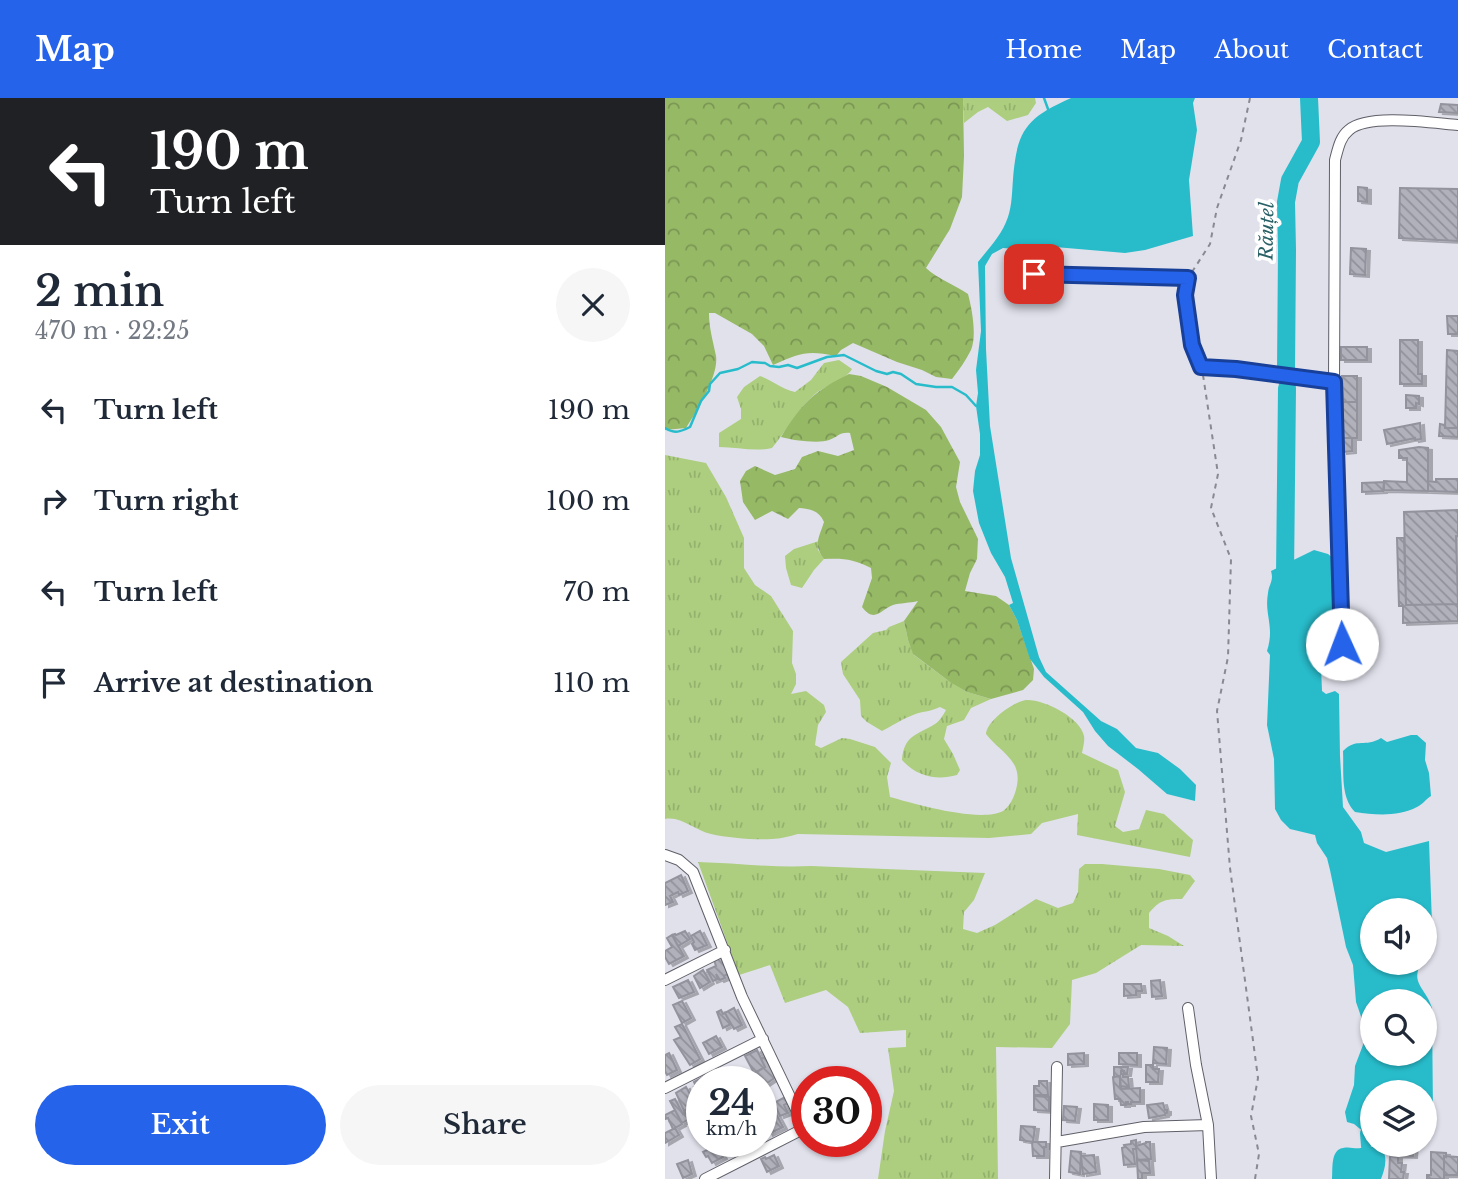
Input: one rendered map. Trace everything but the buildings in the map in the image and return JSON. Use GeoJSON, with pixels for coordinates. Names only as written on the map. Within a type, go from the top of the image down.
{"type":"FeatureCollection","features":[{"type":"Feature","properties":{"kind":"street"},"geometry":{"type":"LineString","coordinates":[[1342,644],[1334,382],[1335,160],[1339,144],[1347,131],[1358,124],[1402,121],[1458,125]]}},
{"type":"Feature","properties":{"kind":"street"},"geometry":{"type":"LineString","coordinates":[[665,856],[679,860],[693,872],[742,997],[805,1128],[705,1179]]}},
{"type":"Feature","properties":{"kind":"street"},"geometry":{"type":"LineString","coordinates":[[665,980],[725,950]]}},
{"type":"Feature","properties":{"kind":"street"},"geometry":{"type":"LineString","coordinates":[[1188,1008],[1208,1125],[1211,1179]]}},
{"type":"Feature","properties":{"kind":"street"},"geometry":{"type":"LineString","coordinates":[[665,1088],[762,1039]]}},
{"type":"Feature","properties":{"kind":"street"},"geometry":{"type":"LineString","coordinates":[[1055,1179],[1057,1067]]}},
{"type":"Feature","properties":{"kind":"street"},"geometry":{"type":"LineString","coordinates":[[1057,1142],[1144,1127],[1208,1125]]}},
{"type":"Feature","properties":{"kind":"lane"},"geometry":{"type":"LineString","coordinates":[[1034,274],[1188,278],[1185,295],[1192,345],[1201,367],[1334,382]]}},
{"type":"Feature","properties":{"kind":"path"},"geometry":{"type":"LineString","coordinates":[[1188,278],[1210,244],[1217,208],[1241,139],[1250,98]]}},
{"type":"Feature","properties":{"kind":"path"},"geometry":{"type":"LineString","coordinates":[[1201,367],[1219,474],[1211,508],[1231,559],[1228,657],[1217,711],[1230,868],[1258,1078],[1251,1116],[1259,1154],[1255,1179]]}},
{"type":"Feature","properties":{"kind":"green space"},"geometry":{"type":"Polygon","coordinates":[[[665,98],[963,98],[962,197],[950,229],[926,268],[968,294],[970,300],[973,344],[952,379],[936,377],[853,343],[836,356],[804,354],[773,365],[764,346],[752,334],[715,313],[709,313],[716,356],[711,383],[686,428],[665,430],[665,98]]]}},
{"type":"Feature","properties":{"kind":"green space"},"geometry":{"type":"Polygon","coordinates":[[[963,98],[1035,98],[1036,103],[1028,115],[1007,121],[988,107],[964,123],[963,98]]]}},
{"type":"Feature","properties":{"kind":"green space"},"geometry":{"type":"Polygon","coordinates":[[[839,360],[852,369],[849,373],[809,400],[772,448],[719,447],[719,433],[741,419],[737,397],[744,387],[760,376],[795,392],[811,380],[824,363],[839,360]]]}},
{"type":"Feature","properties":{"kind":"green space"},"geometry":{"type":"Polygon","coordinates":[[[849,374],[887,387],[926,410],[941,427],[960,462],[956,487],[960,502],[978,539],[977,559],[965,591],[996,596],[1009,605],[1034,669],[1033,680],[1023,690],[991,699],[967,692],[950,682],[913,654],[904,621],[918,601],[893,605],[874,615],[867,612],[862,607],[872,578],[871,568],[848,560],[824,559],[818,545],[824,522],[820,515],[799,508],[788,519],[772,511],[755,520],[743,502],[740,481],[746,471],[755,466],[775,475],[795,469],[802,457],[818,451],[838,456],[854,450],[850,433],[819,442],[781,437],[809,400],[826,386],[849,374]]]}},
{"type":"Feature","properties":{"kind":"green space"},"geometry":{"type":"Polygon","coordinates":[[[665,455],[706,463],[726,497],[744,538],[744,568],[755,585],[771,596],[793,631],[792,663],[796,684],[791,694],[806,691],[824,705],[826,712],[818,725],[815,745],[821,748],[842,738],[875,747],[891,763],[887,777],[890,797],[964,814],[993,814],[1003,811],[1011,803],[1018,776],[1012,761],[986,734],[987,729],[1001,713],[1014,704],[1026,700],[1042,703],[1069,716],[1081,729],[1084,736],[1082,753],[1118,770],[1125,792],[1115,826],[1123,832],[1139,829],[1146,810],[1164,814],[1193,840],[1190,857],[1077,835],[1078,814],[1042,823],[1031,834],[989,838],[798,834],[775,839],[749,839],[711,834],[677,820],[665,819],[665,455]]]}},
{"type":"Feature","properties":{"kind":"green space"},"geometry":{"type":"Polygon","coordinates":[[[819,541],[818,550],[824,559],[802,588],[791,585],[785,556],[794,549],[819,541]]]}},
{"type":"Feature","properties":{"kind":"green space"},"geometry":{"type":"Polygon","coordinates":[[[904,621],[914,655],[967,692],[991,699],[971,708],[964,720],[947,726],[944,739],[960,770],[957,775],[927,776],[902,760],[905,745],[917,734],[937,723],[946,710],[940,707],[916,714],[882,731],[861,716],[860,700],[843,674],[841,662],[873,633],[904,621]]]}},
{"type":"Feature","properties":{"kind":"green space"},"geometry":{"type":"Polygon","coordinates":[[[698,862],[985,873],[974,900],[964,912],[963,929],[977,933],[1036,899],[1058,908],[1073,903],[1078,892],[1079,869],[1085,864],[1159,869],[1190,875],[1195,881],[1182,899],[1163,901],[1149,913],[1149,928],[1184,946],[1141,945],[1096,973],[1072,980],[1070,1024],[1052,1048],[996,1047],[998,1179],[878,1179],[894,1091],[888,1048],[906,1047],[906,1030],[860,1033],[848,1007],[826,990],[785,1003],[770,965],[739,975],[698,862]]]}},
{"type":"Feature","properties":{"kind":"water"},"geometry":{"type":"Polygon","coordinates":[[[1071,98],[1195,98],[1193,103],[1197,130],[1189,180],[1193,236],[1125,253],[1055,247],[1038,251],[1003,248],[992,254],[985,266],[990,426],[1011,558],[1039,657],[1046,672],[1101,721],[1117,729],[1136,748],[1158,753],[1180,769],[1196,785],[1195,801],[1167,794],[1108,746],[1083,712],[1044,677],[1030,659],[1009,605],[1013,603],[1005,577],[991,553],[979,523],[973,491],[980,455],[976,406],[976,370],[981,331],[978,262],[999,235],[1008,217],[1017,148],[1021,137],[1034,119],[1071,98]]]}},
{"type":"Feature","properties":{"kind":"water"},"geometry":{"type":"Polygon","coordinates":[[[1314,550],[1334,559],[1336,656],[1332,663],[1324,662],[1321,667],[1322,691],[1326,694],[1335,691],[1339,694],[1343,807],[1361,832],[1364,843],[1386,852],[1429,841],[1431,898],[1360,898],[1360,975],[1417,975],[1422,989],[1360,989],[1360,1014],[1356,1002],[1353,965],[1346,947],[1327,858],[1315,835],[1290,829],[1275,809],[1274,759],[1267,725],[1270,655],[1267,651],[1270,634],[1267,601],[1271,571],[1314,550]]]}},
{"type":"Feature","properties":{"kind":"water"},"geometry":{"type":"Polygon","coordinates":[[[1417,735],[1426,743],[1425,760],[1431,796],[1419,806],[1394,814],[1355,812],[1345,791],[1343,751],[1357,743],[1381,738],[1387,742],[1417,735]]]}},
{"type":"Feature","properties":{"kind":"water"},"geometry":{"type":"Polygon","coordinates":[[[1360,1053],[1360,1066],[1433,1066],[1433,1080],[1360,1080],[1360,1129],[1347,1122],[1345,1112],[1354,1085],[1355,1066],[1360,1053]]]}},
{"type":"Feature","properties":{"kind":"water"},"geometry":{"type":"Polygon","coordinates":[[[1346,1148],[1360,1148],[1360,1157],[1385,1157],[1381,1179],[1332,1179],[1336,1152],[1346,1148]]]}},
{"type":"Feature","properties":{"kind":"waterway"},"geometry":{"type":"LineString","coordinates":[[1044,98],[1048,109]]}},
{"type":"Feature","properties":{"kind":"waterway","name":"Răuțel"},"geometry":{"type":"LineString","coordinates":[[1286,371],[1286,202],[1290,180],[1311,142],[1309,98]]}},
{"type":"Feature","properties":{"kind":"waterway"},"geometry":{"type":"LineString","coordinates":[[665,428],[677,432],[690,427],[710,384],[720,373],[752,362],[797,368],[827,357],[844,355],[876,371],[901,374],[916,384],[952,387],[966,395],[976,406]]}},
{"type":"Feature","properties":{"kind":"waterway","name":"Răuțel"},"geometry":{"type":"LineString","coordinates":[[1287,388],[1287,587]]}},
{"type":"Feature","properties":{"kind":"route"},"geometry":{"type":"LineString","coordinates":[[1034,274],[1188,278],[1185,295],[1192,345],[1201,367],[1334,382],[1342,644]]}}]}
